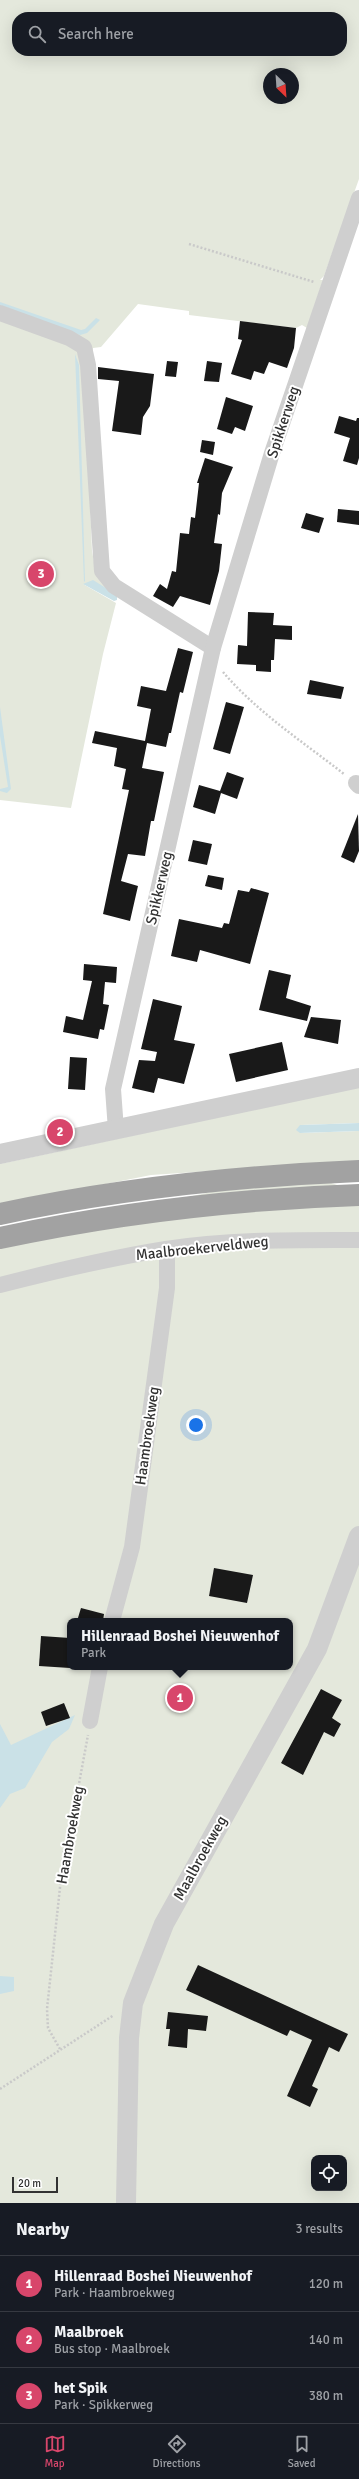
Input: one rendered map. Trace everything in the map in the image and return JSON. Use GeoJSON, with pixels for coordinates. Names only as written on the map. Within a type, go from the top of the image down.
{"type":"FeatureCollection","features":[{"type":"Feature","properties":{"kind":"highway"},"geometry":{"type":"LineString","coordinates":[[0,1214],[84,1199],[168,1187],[278,1176],[359,1171]]}},
{"type":"Feature","properties":{"kind":"highway"},"geometry":{"type":"LineString","coordinates":[[0,1238],[177,1209],[276,1199],[359,1195]]}},
{"type":"Feature","properties":{"kind":"street","name":"Spikkerweg"},"geometry":{"type":"LineString","coordinates":[[116,1130],[113,1089],[212,656],[270,460],[359,198]]}},
{"type":"Feature","properties":{"kind":"street"},"geometry":{"type":"LineString","coordinates":[[0,312],[68,338],[84,347],[88,365],[102,572],[114,586],[212,656]]}},
{"type":"Feature","properties":{"kind":"street"},"geometry":{"type":"LineString","coordinates":[[0,1154],[359,1078]]}},
{"type":"Feature","properties":{"kind":"street","name":"Maalbroekerveldweg"},"geometry":{"type":"LineString","coordinates":[[0,1284],[77,1266],[167,1249],[263,1240],[359,1240]]}},
{"type":"Feature","properties":{"kind":"street","name":"Haambroekweg"},"geometry":{"type":"LineString","coordinates":[[113,1618],[132,1547],[167,1288],[167,1249]]}},
{"type":"Feature","properties":{"kind":"street","name":"Maalbroekweg"},"geometry":{"type":"LineString","coordinates":[[126,2203],[129,2038],[133,2003],[164,1924],[317,1649],[359,1536]]}},
{"type":"Feature","properties":{"kind":"street"},"geometry":{"type":"LineString","coordinates":[[90,1720],[99,1670]]}},
{"type":"Feature","properties":{"kind":"path"},"geometry":{"type":"LineString","coordinates":[[189,244],[328,286]]}},
{"type":"Feature","properties":{"kind":"path"},"geometry":{"type":"LineString","coordinates":[[212,656],[284,728],[357,785]]}},
{"type":"Feature","properties":{"kind":"path","name":"Haambroekweg"},"geometry":{"type":"LineString","coordinates":[[60,2049],[48,2028],[47,2009],[64,1850],[71,1827],[90,1720]]}},
{"type":"Feature","properties":{"kind":"path"},"geometry":{"type":"LineString","coordinates":[[0,2089],[133,2003]]}},
{"type":"Feature","properties":{"kind":"shaded area"},"geometry":{"type":"Polygon","coordinates":[[[0,0],[359,0],[359,179],[324,276],[320,280],[323,280],[307,328],[302,325],[296,328],[189,315],[189,311],[138,304],[101,347],[93,348],[88,454],[92,551],[94,562],[118,593],[83,584],[116,603],[103,654],[71,808],[0,800],[0,0]]]}},
{"type":"Feature","properties":{"kind":"shaded area"},"geometry":{"type":"Polygon","coordinates":[[[359,1087],[359,1123],[300,1125],[300,1133],[359,1131],[359,1161],[151,1175],[0,1205],[0,1164],[359,1087]]]}},
{"type":"Feature","properties":{"kind":"shaded area"},"geometry":{"type":"Polygon","coordinates":[[[300,1173],[359,1192],[359,2203],[0,2203],[0,1237],[300,1173]]]}},
{"type":"Feature","properties":{"kind":"water"},"geometry":{"type":"Polygon","coordinates":[[[0,302],[81,330],[85,329],[96,318],[100,320],[87,333],[80,335],[0,307],[0,302]]]}},
{"type":"Feature","properties":{"kind":"water"},"geometry":{"type":"Polygon","coordinates":[[[75,354],[79,365],[84,582],[75,354]]]}},
{"type":"Feature","properties":{"kind":"water"},"geometry":{"type":"Polygon","coordinates":[[[93,580],[117,595],[117,600],[114,601],[83,584],[93,580]]]}},
{"type":"Feature","properties":{"kind":"water"},"geometry":{"type":"Polygon","coordinates":[[[0,707],[11,789],[7,793],[0,791],[0,789],[8,787],[0,736],[0,707]]]}},
{"type":"Feature","properties":{"kind":"water"},"geometry":{"type":"Polygon","coordinates":[[[359,1123],[359,1131],[300,1133],[296,1130],[300,1125],[359,1123]]]}},
{"type":"Feature","properties":{"kind":"water"},"geometry":{"type":"Polygon","coordinates":[[[75,1715],[69,1729],[52,1742],[25,1788],[10,1794],[0,1808],[0,1724],[11,1745],[75,1715]]]}},
{"type":"Feature","properties":{"kind":"water"},"geometry":{"type":"Polygon","coordinates":[[[0,1976],[14,1977],[14,1991],[0,1994],[0,1976]]]}},
{"type":"Feature","properties":{"kind":"building"},"geometry":{"type":"Polygon","coordinates":[[[240,321],[296,328],[294,348],[287,368],[269,362],[264,374],[254,371],[251,380],[231,374],[242,340],[238,339],[240,321]]]}},
{"type":"Feature","properties":{"kind":"building"},"geometry":{"type":"Polygon","coordinates":[[[167,361],[178,362],[176,377],[165,376],[167,361]]]}},
{"type":"Feature","properties":{"kind":"building"},"geometry":{"type":"Polygon","coordinates":[[[207,361],[222,363],[219,382],[204,381],[207,361]]]}},
{"type":"Feature","properties":{"kind":"building"},"geometry":{"type":"Polygon","coordinates":[[[98,367],[154,374],[150,406],[143,417],[141,435],[112,431],[119,381],[98,379],[98,367]]]}},
{"type":"Feature","properties":{"kind":"building"},"geometry":{"type":"Polygon","coordinates":[[[226,397],[253,406],[245,431],[235,427],[232,434],[217,429],[226,397]]]}},
{"type":"Feature","properties":{"kind":"building"},"geometry":{"type":"Polygon","coordinates":[[[339,416],[356,421],[357,418],[359,418],[359,458],[357,465],[343,461],[350,438],[334,433],[339,416]]]}},
{"type":"Feature","properties":{"kind":"building"},"geometry":{"type":"Polygon","coordinates":[[[202,440],[215,442],[213,455],[200,452],[202,440]]]}},
{"type":"Feature","properties":{"kind":"building"},"geometry":{"type":"Polygon","coordinates":[[[205,458],[233,467],[222,493],[220,515],[218,514],[214,543],[222,544],[219,571],[210,605],[180,596],[173,607],[153,596],[160,584],[167,589],[172,571],[176,572],[180,533],[189,534],[191,517],[195,518],[199,483],[197,483],[205,458]]]}},
{"type":"Feature","properties":{"kind":"building"},"geometry":{"type":"Polygon","coordinates":[[[338,509],[359,511],[359,525],[337,522],[338,509]]]}},
{"type":"Feature","properties":{"kind":"building"},"geometry":{"type":"Polygon","coordinates":[[[306,513],[324,518],[319,533],[301,528],[306,513]]]}},
{"type":"Feature","properties":{"kind":"building"},"geometry":{"type":"Polygon","coordinates":[[[248,612],[274,613],[273,625],[292,626],[292,640],[275,639],[274,660],[271,660],[271,672],[256,671],[256,665],[237,664],[238,645],[247,646],[248,612]]]}},
{"type":"Feature","properties":{"kind":"building"},"geometry":{"type":"Polygon","coordinates":[[[178,648],[193,652],[183,693],[180,692],[171,733],[169,733],[166,747],[147,743],[142,768],[164,772],[154,821],[151,821],[145,856],[128,854],[121,881],[138,886],[130,921],[103,914],[129,790],[122,789],[126,769],[114,766],[117,748],[92,743],[95,731],[145,741],[151,709],[137,706],[141,686],[166,691],[178,648]]]}},
{"type":"Feature","properties":{"kind":"building"},"geometry":{"type":"Polygon","coordinates":[[[310,680],[344,687],[341,699],[307,694],[310,680]]]}},
{"type":"Feature","properties":{"kind":"building"},"geometry":{"type":"Polygon","coordinates":[[[226,702],[244,707],[230,754],[213,749],[226,702]]]}},
{"type":"Feature","properties":{"kind":"building"},"geometry":{"type":"Polygon","coordinates":[[[227,772],[244,778],[237,799],[221,793],[215,814],[193,807],[199,785],[220,791],[227,772]]]}},
{"type":"Feature","properties":{"kind":"building"},"geometry":{"type":"Polygon","coordinates":[[[358,814],[359,851],[354,863],[341,857],[358,814]]]}},
{"type":"Feature","properties":{"kind":"building"},"geometry":{"type":"Polygon","coordinates":[[[193,840],[212,844],[207,865],[188,861],[193,840]]]}},
{"type":"Feature","properties":{"kind":"building"},"geometry":{"type":"Polygon","coordinates":[[[208,875],[224,878],[222,890],[205,886],[208,875]]]}},
{"type":"Feature","properties":{"kind":"building"},"geometry":{"type":"Polygon","coordinates":[[[251,888],[269,893],[250,964],[200,950],[197,962],[171,956],[179,919],[222,928],[224,923],[229,924],[238,890],[249,892],[251,888]]]}},
{"type":"Feature","properties":{"kind":"building"},"geometry":{"type":"Polygon","coordinates":[[[84,964],[117,967],[116,983],[105,982],[103,1004],[109,1005],[104,1030],[100,1029],[98,1039],[63,1032],[66,1016],[83,1020],[92,981],[83,980],[84,964]]]}},
{"type":"Feature","properties":{"kind":"building"},"geometry":{"type":"Polygon","coordinates":[[[269,970],[291,975],[286,998],[311,1006],[307,1021],[259,1010],[269,970]]]}},
{"type":"Feature","properties":{"kind":"building"},"geometry":{"type":"Polygon","coordinates":[[[153,999],[182,1006],[174,1040],[195,1044],[184,1084],[158,1078],[154,1093],[132,1088],[139,1060],[155,1061],[157,1052],[141,1049],[153,999]]]}},
{"type":"Feature","properties":{"kind":"building"},"geometry":{"type":"Polygon","coordinates":[[[311,1017],[341,1020],[338,1044],[304,1037],[311,1017]]]}},
{"type":"Feature","properties":{"kind":"building"},"geometry":{"type":"Polygon","coordinates":[[[282,1042],[288,1070],[236,1082],[229,1054],[282,1042]]]}},
{"type":"Feature","properties":{"kind":"building"},"geometry":{"type":"Polygon","coordinates":[[[70,1057],[87,1058],[85,1090],[68,1089],[70,1057]]]}},
{"type":"Feature","properties":{"kind":"building"},"geometry":{"type":"Polygon","coordinates":[[[214,1568],[253,1575],[247,1603],[209,1596],[214,1568]]]}},
{"type":"Feature","properties":{"kind":"building"},"geometry":{"type":"Polygon","coordinates":[[[81,1608],[104,1614],[103,1618],[78,1618],[81,1608]]]}},
{"type":"Feature","properties":{"kind":"building"},"geometry":{"type":"Polygon","coordinates":[[[41,1636],[67,1638],[67,1668],[39,1666],[41,1636]]]}},
{"type":"Feature","properties":{"kind":"building"},"geometry":{"type":"Polygon","coordinates":[[[321,1689],[342,1700],[332,1718],[341,1724],[334,1737],[324,1732],[303,1775],[281,1763],[321,1689]]]}},
{"type":"Feature","properties":{"kind":"building"},"geometry":{"type":"Polygon","coordinates":[[[64,1703],[70,1718],[46,1726],[41,1712],[64,1703]]]}},
{"type":"Feature","properties":{"kind":"building"},"geometry":{"type":"Polygon","coordinates":[[[198,1965],[348,2034],[339,2052],[329,2047],[312,2086],[318,2089],[310,2107],[287,2096],[312,2040],[290,2030],[287,2036],[186,1990],[198,1965]]]}},
{"type":"Feature","properties":{"kind":"building"},"geometry":{"type":"Polygon","coordinates":[[[168,2012],[208,2016],[206,2031],[188,2029],[187,2048],[168,2046],[170,2029],[166,2029],[168,2012]]]}},
{"type":"Feature","properties":{"kind":"place","name":"het Spik"},"geometry":{"type":"Point","coordinates":[41,574]}},
{"type":"Feature","properties":{"kind":"place","name":"Maalbroek"},"geometry":{"type":"Point","coordinates":[60,1132]}},
{"type":"Feature","properties":{"kind":"place","name":"Hillenraad Boshei Nieuwenhof"},"geometry":{"type":"Point","coordinates":[180,1698]}}]}
